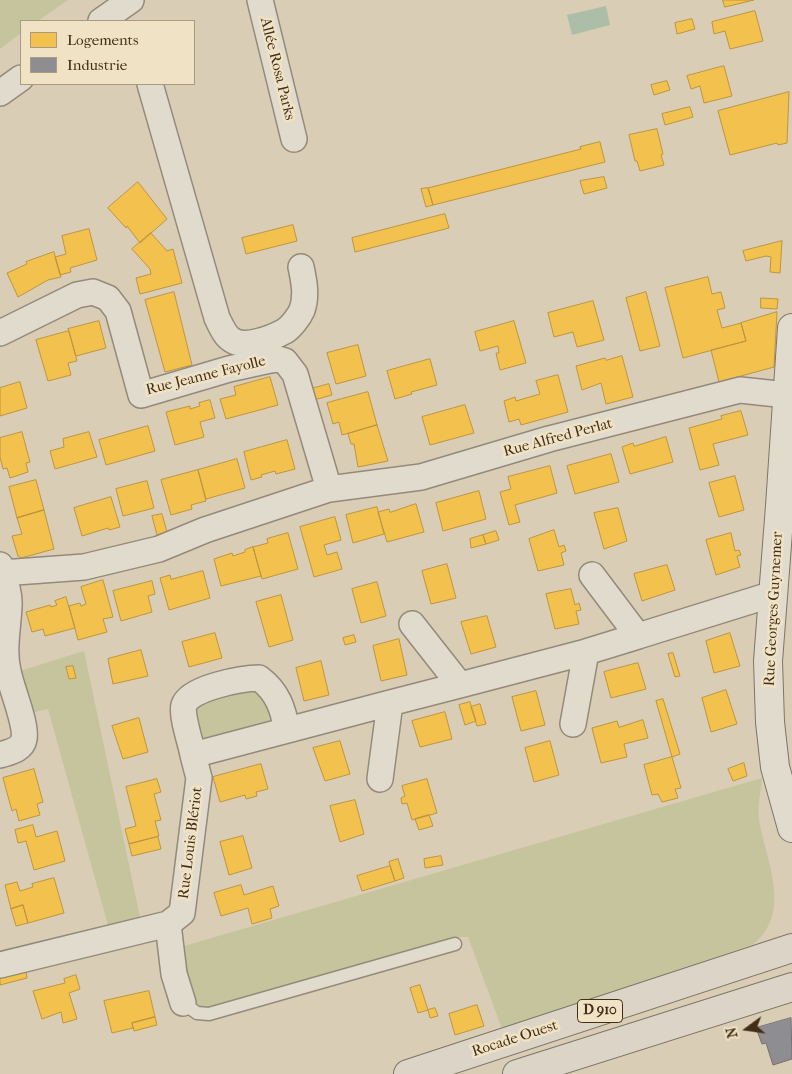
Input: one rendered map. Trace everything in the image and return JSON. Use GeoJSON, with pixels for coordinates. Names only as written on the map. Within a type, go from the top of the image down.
{"type":"FeatureCollection","features":[{"type":"Feature","properties":{"kind":"main road","name":"Rocade Ouest"},"geometry":{"type":"LineString","coordinates":[[408,1074],[792,948]]}},
{"type":"Feature","properties":{"kind":"main road","name":"D 910"},"geometry":{"type":"LineString","coordinates":[[517,1074],[792,986]]}},
{"type":"Feature","properties":{"kind":"street","name":"Allée Rosa Parks"},"geometry":{"type":"LineString","coordinates":[[260,0],[294,139]]}},
{"type":"Feature","properties":{"kind":"street"},"geometry":{"type":"LineString","coordinates":[[103,20],[129,6]]}},
{"type":"Feature","properties":{"kind":"street"},"geometry":{"type":"LineString","coordinates":[[0,93],[20,79]]}},
{"type":"Feature","properties":{"kind":"street","name":"Rue Jeanne Fayolle"},"geometry":{"type":"LineString","coordinates":[[150,85],[217,318],[232,340],[238,343],[249,344],[284,331],[290,326],[300,313],[305,297],[305,285],[301,267]]}},
{"type":"Feature","properties":{"kind":"street","name":"Rue Jeanne Fayolle"},"geometry":{"type":"LineString","coordinates":[[0,332],[77,295],[93,292],[108,298],[118,311],[141,395],[262,362],[278,359],[284,361],[295,374],[329,489]]}},
{"type":"Feature","properties":{"kind":"street","name":"Rue Georges Guynemer"},"geometry":{"type":"LineString","coordinates":[[792,328],[768,661],[770,722],[784,765],[792,828]]}},
{"type":"Feature","properties":{"kind":"street","name":"Rue Alfred Perlat"},"geometry":{"type":"LineString","coordinates":[[329,489],[420,477],[549,438],[740,390],[787,395]]}},
{"type":"Feature","properties":{"kind":"street"},"geometry":{"type":"LineString","coordinates":[[0,755],[21,746],[24,739],[24,728],[8,671],[6,657],[5,606],[1,569],[84,567],[159,549],[205,530],[329,489]]}},
{"type":"Feature","properties":{"kind":"street"},"geometry":{"type":"LineString","coordinates":[[592,575],[638,636]]}},
{"type":"Feature","properties":{"kind":"street"},"geometry":{"type":"LineString","coordinates":[[194,755],[586,652],[773,594]]}},
{"type":"Feature","properties":{"kind":"street"},"geometry":{"type":"LineString","coordinates":[[412,624],[460,685]]}},
{"type":"Feature","properties":{"kind":"street"},"geometry":{"type":"LineString","coordinates":[[573,724],[586,652]]}},
{"type":"Feature","properties":{"kind":"street","name":"Rue Louis Blériot"},"geometry":{"type":"LineString","coordinates":[[168,924],[182,913],[199,778],[184,713],[184,704],[189,698],[207,688],[248,678],[259,678],[276,694],[283,709],[287,730]]}},
{"type":"Feature","properties":{"kind":"street"},"geometry":{"type":"LineString","coordinates":[[380,779],[390,703]]}},
{"type":"Feature","properties":{"kind":"street"},"geometry":{"type":"LineString","coordinates":[[0,965],[168,924],[174,974],[183,1002]]}},
{"type":"Feature","properties":{"kind":"lane"},"geometry":{"type":"LineString","coordinates":[[183,1002],[197,1013],[209,1014],[455,944]]}},
{"type":"Feature","properties":{"kind":"shaded area"},"geometry":{"type":"Polygon","coordinates":[[[0,0],[68,0],[39,20],[20,20],[20,34],[0,49],[0,0]]]}},
{"type":"Feature","properties":{"kind":"shaded area"},"geometry":{"type":"Polygon","coordinates":[[[606,6],[610,25],[572,35],[567,15],[606,6]]]}},
{"type":"Feature","properties":{"kind":"shaded area"},"geometry":{"type":"Polygon","coordinates":[[[84,651],[141,922],[109,929],[48,709],[31,713],[20,671],[84,651]]]}},
{"type":"Feature","properties":{"kind":"shaded area"},"geometry":{"type":"Polygon","coordinates":[[[257,689],[274,716],[273,723],[203,744],[193,712],[204,698],[257,689]]]}},
{"type":"Feature","properties":{"kind":"shaded area"},"geometry":{"type":"Polygon","coordinates":[[[762,778],[759,820],[774,886],[774,902],[772,917],[765,931],[754,944],[502,1029],[468,937],[461,937],[216,1009],[204,1008],[196,1004],[187,990],[183,972],[184,946],[762,778]]]}},
{"type":"Feature","properties":{"kind":"building: Logements"},"geometry":{"type":"Polygon","coordinates":[[[723,0],[754,0],[725,7],[723,0]]]}},
{"type":"Feature","properties":{"kind":"building: Logements"},"geometry":{"type":"Polygon","coordinates":[[[755,11],[763,41],[730,49],[725,31],[714,34],[712,22],[755,11]]]}},
{"type":"Feature","properties":{"kind":"building: Logements"},"geometry":{"type":"Polygon","coordinates":[[[692,19],[695,29],[677,34],[675,23],[692,19]]]}},
{"type":"Feature","properties":{"kind":"building: Logements"},"geometry":{"type":"Polygon","coordinates":[[[724,66],[732,96],[704,103],[700,86],[691,89],[687,76],[724,66]]]}},
{"type":"Feature","properties":{"kind":"building: Logements"},"geometry":{"type":"Polygon","coordinates":[[[667,81],[670,90],[654,95],[651,85],[667,81]]]}},
{"type":"Feature","properties":{"kind":"building: Logements"},"geometry":{"type":"Polygon","coordinates":[[[789,92],[787,143],[778,145],[777,143],[730,155],[718,111],[789,92]]]}},
{"type":"Feature","properties":{"kind":"building: Logements"},"geometry":{"type":"Polygon","coordinates":[[[690,107],[693,117],[665,125],[662,114],[690,107]]]}},
{"type":"Feature","properties":{"kind":"building: Logements"},"geometry":{"type":"Polygon","coordinates":[[[657,129],[664,165],[640,171],[637,161],[635,161],[629,135],[657,129]]]}},
{"type":"Feature","properties":{"kind":"building: Logements"},"geometry":{"type":"Polygon","coordinates":[[[600,142],[605,162],[433,205],[428,188],[581,149],[580,147],[600,142]]]}},
{"type":"Feature","properties":{"kind":"building: Logements"},"geometry":{"type":"Polygon","coordinates":[[[604,177],[607,188],[584,194],[580,181],[604,177]]]}},
{"type":"Feature","properties":{"kind":"building: Logements"},"geometry":{"type":"Polygon","coordinates":[[[138,182],[167,219],[140,243],[127,226],[126,228],[108,208],[138,182]]]}},
{"type":"Feature","properties":{"kind":"building: Logements"},"geometry":{"type":"Polygon","coordinates":[[[428,188],[433,205],[426,207],[421,189],[428,188]]]}},
{"type":"Feature","properties":{"kind":"building: Logements"},"geometry":{"type":"Polygon","coordinates":[[[445,214],[449,228],[355,252],[352,238],[445,214]]]}},
{"type":"Feature","properties":{"kind":"building: Logements"},"geometry":{"type":"Polygon","coordinates":[[[293,225],[297,241],[246,254],[242,238],[293,225]]]}},
{"type":"Feature","properties":{"kind":"building: Logements"},"geometry":{"type":"Polygon","coordinates":[[[89,229],[97,260],[70,268],[71,272],[60,275],[55,257],[66,254],[62,236],[89,229]]]}},
{"type":"Feature","properties":{"kind":"building: Logements"},"geometry":{"type":"Polygon","coordinates":[[[151,233],[167,251],[173,249],[182,283],[140,294],[136,278],[151,274],[150,269],[132,249],[151,233]]]}},
{"type":"Feature","properties":{"kind":"building: Logements"},"geometry":{"type":"Polygon","coordinates":[[[782,241],[780,273],[770,272],[771,257],[766,256],[746,261],[743,251],[782,241]]]}},
{"type":"Feature","properties":{"kind":"building: Logements"},"geometry":{"type":"Polygon","coordinates":[[[54,252],[61,277],[48,280],[18,297],[7,273],[27,264],[26,262],[54,252]]]}},
{"type":"Feature","properties":{"kind":"building: Logements"},"geometry":{"type":"Polygon","coordinates":[[[708,277],[712,294],[721,292],[725,308],[717,310],[722,328],[741,323],[746,341],[683,358],[665,288],[708,277]]]}},
{"type":"Feature","properties":{"kind":"building: Logements"},"geometry":{"type":"Polygon","coordinates":[[[174,292],[192,365],[165,372],[145,300],[174,292]]]}},
{"type":"Feature","properties":{"kind":"building: Logements"},"geometry":{"type":"Polygon","coordinates":[[[646,292],[660,346],[640,351],[626,298],[646,292]]]}},
{"type":"Feature","properties":{"kind":"building: Logements"},"geometry":{"type":"Polygon","coordinates":[[[761,298],[778,299],[777,309],[761,308],[761,298]]]}},
{"type":"Feature","properties":{"kind":"building: Logements"},"geometry":{"type":"Polygon","coordinates":[[[593,301],[604,340],[577,347],[573,332],[554,337],[548,313],[593,301]]]}},
{"type":"Feature","properties":{"kind":"building: Logements"},"geometry":{"type":"Polygon","coordinates":[[[777,312],[774,367],[719,382],[711,350],[746,341],[741,323],[777,312]]]}},
{"type":"Feature","properties":{"kind":"building: Logements"},"geometry":{"type":"Polygon","coordinates":[[[99,321],[106,348],[76,356],[68,329],[99,321]]]}},
{"type":"Feature","properties":{"kind":"building: Logements"},"geometry":{"type":"Polygon","coordinates":[[[514,321],[526,363],[500,370],[496,353],[499,353],[498,346],[480,351],[475,332],[514,321]]]}},
{"type":"Feature","properties":{"kind":"building: Logements"},"geometry":{"type":"Polygon","coordinates":[[[69,331],[77,361],[68,363],[71,375],[48,381],[36,340],[69,331]]]}},
{"type":"Feature","properties":{"kind":"building: Logements"},"geometry":{"type":"Polygon","coordinates":[[[358,345],[366,376],[336,384],[327,353],[358,345]]]}},
{"type":"Feature","properties":{"kind":"building: Logements"},"geometry":{"type":"Polygon","coordinates":[[[622,356],[633,397],[606,404],[601,383],[582,390],[576,366],[605,358],[606,360],[622,356]]]}},
{"type":"Feature","properties":{"kind":"building: Logements"},"geometry":{"type":"Polygon","coordinates":[[[430,359],[437,385],[411,392],[412,394],[395,399],[387,371],[430,359]]]}},
{"type":"Feature","properties":{"kind":"building: Logements"},"geometry":{"type":"Polygon","coordinates":[[[558,375],[568,412],[521,425],[519,419],[509,422],[504,401],[515,397],[516,401],[540,394],[536,381],[558,375]]]}},
{"type":"Feature","properties":{"kind":"building: Logements"},"geometry":{"type":"Polygon","coordinates":[[[270,377],[278,405],[226,419],[220,399],[236,395],[234,387],[270,377]]]}},
{"type":"Feature","properties":{"kind":"building: Logements"},"geometry":{"type":"Polygon","coordinates":[[[20,382],[27,408],[0,416],[0,388],[20,382]]]}},
{"type":"Feature","properties":{"kind":"building: Logements"},"geometry":{"type":"Polygon","coordinates":[[[329,384],[332,395],[314,400],[311,389],[329,384]]]}},
{"type":"Feature","properties":{"kind":"building: Logements"},"geometry":{"type":"Polygon","coordinates":[[[368,392],[377,425],[342,435],[339,422],[333,424],[327,403],[368,392]]]}},
{"type":"Feature","properties":{"kind":"building: Logements"},"geometry":{"type":"Polygon","coordinates":[[[210,400],[215,418],[200,422],[204,437],[175,445],[166,412],[190,406],[190,409],[200,406],[199,403],[210,400]]]}},
{"type":"Feature","properties":{"kind":"building: Logements"},"geometry":{"type":"Polygon","coordinates":[[[465,405],[474,433],[430,445],[422,417],[465,405]]]}},
{"type":"Feature","properties":{"kind":"building: Logements"},"geometry":{"type":"Polygon","coordinates":[[[741,411],[748,435],[713,444],[719,465],[700,470],[689,428],[722,419],[721,416],[741,411]]]}},
{"type":"Feature","properties":{"kind":"building: Logements"},"geometry":{"type":"Polygon","coordinates":[[[377,425],[388,461],[358,467],[354,444],[351,444],[348,434],[377,425]]]}},
{"type":"Feature","properties":{"kind":"building: Logements"},"geometry":{"type":"Polygon","coordinates":[[[148,426],[155,451],[106,465],[99,440],[148,426]]]}},
{"type":"Feature","properties":{"kind":"building: Logements"},"geometry":{"type":"Polygon","coordinates":[[[22,432],[30,462],[26,463],[28,472],[10,478],[7,468],[3,469],[0,457],[0,438],[22,432]]]}},
{"type":"Feature","properties":{"kind":"building: Logements"},"geometry":{"type":"Polygon","coordinates":[[[89,432],[97,457],[55,469],[50,451],[64,447],[63,439],[89,432]]]}},
{"type":"Feature","properties":{"kind":"building: Logements"},"geometry":{"type":"Polygon","coordinates":[[[666,437],[673,462],[630,474],[622,447],[633,443],[634,446],[666,437]]]}},
{"type":"Feature","properties":{"kind":"building: Logements"},"geometry":{"type":"Polygon","coordinates":[[[287,440],[295,469],[276,474],[275,471],[251,480],[244,452],[287,440]]]}},
{"type":"Feature","properties":{"kind":"building: Logements"},"geometry":{"type":"Polygon","coordinates":[[[611,454],[619,482],[575,494],[567,466],[611,454]]]}},
{"type":"Feature","properties":{"kind":"building: Logements"},"geometry":{"type":"Polygon","coordinates":[[[237,459],[245,488],[206,499],[198,470],[237,459]]]}},
{"type":"Feature","properties":{"kind":"building: Logements"},"geometry":{"type":"Polygon","coordinates":[[[550,466],[557,493],[515,505],[520,522],[509,525],[500,492],[511,489],[508,477],[550,466]]]}},
{"type":"Feature","properties":{"kind":"building: Logements"},"geometry":{"type":"Polygon","coordinates":[[[198,470],[206,501],[191,505],[192,509],[171,515],[161,480],[198,470]]]}},
{"type":"Feature","properties":{"kind":"building: Logements"},"geometry":{"type":"Polygon","coordinates":[[[735,476],[744,510],[719,517],[709,483],[735,476]]]}},
{"type":"Feature","properties":{"kind":"building: Logements"},"geometry":{"type":"Polygon","coordinates":[[[36,480],[44,510],[17,518],[9,487],[36,480]]]}},
{"type":"Feature","properties":{"kind":"building: Logements"},"geometry":{"type":"Polygon","coordinates":[[[147,481],[154,508],[123,516],[116,489],[147,481]]]}},
{"type":"Feature","properties":{"kind":"building: Logements"},"geometry":{"type":"Polygon","coordinates":[[[479,491],[486,519],[443,531],[436,503],[479,491]]]}},
{"type":"Feature","properties":{"kind":"building: Logements"},"geometry":{"type":"Polygon","coordinates":[[[111,497],[120,527],[109,530],[108,528],[82,536],[74,508],[111,497]]]}},
{"type":"Feature","properties":{"kind":"building: Logements"},"geometry":{"type":"Polygon","coordinates":[[[416,504],[424,532],[387,542],[378,512],[389,509],[390,512],[416,504]]]}},
{"type":"Feature","properties":{"kind":"building: Logements"},"geometry":{"type":"Polygon","coordinates":[[[377,507],[384,534],[353,543],[346,515],[377,507]]]}},
{"type":"Feature","properties":{"kind":"building: Logements"},"geometry":{"type":"Polygon","coordinates":[[[618,508],[627,541],[604,549],[594,513],[618,508]]]}},
{"type":"Feature","properties":{"kind":"building: Logements"},"geometry":{"type":"Polygon","coordinates":[[[44,510],[54,549],[21,558],[18,556],[12,536],[22,534],[17,518],[44,510]]]}},
{"type":"Feature","properties":{"kind":"building: Logements"},"geometry":{"type":"Polygon","coordinates":[[[162,514],[167,532],[157,535],[152,516],[162,514]]]}},
{"type":"Feature","properties":{"kind":"building: Logements"},"geometry":{"type":"Polygon","coordinates":[[[335,517],[341,540],[324,545],[327,555],[337,552],[342,569],[314,577],[300,527],[335,517]]]}},
{"type":"Feature","properties":{"kind":"building: Logements"},"geometry":{"type":"Polygon","coordinates":[[[554,530],[559,547],[564,545],[566,551],[561,553],[564,565],[538,571],[529,539],[554,530]]]}},
{"type":"Feature","properties":{"kind":"building: Logements"},"geometry":{"type":"Polygon","coordinates":[[[496,531],[499,540],[486,544],[483,535],[496,531]]]}},
{"type":"Feature","properties":{"kind":"building: Logements"},"geometry":{"type":"Polygon","coordinates":[[[288,533],[298,569],[262,579],[253,547],[268,543],[267,539],[288,533]]]}},
{"type":"Feature","properties":{"kind":"building: Logements"},"geometry":{"type":"Polygon","coordinates":[[[731,533],[735,551],[739,550],[741,555],[737,556],[740,567],[716,575],[706,540],[731,533]]]}},
{"type":"Feature","properties":{"kind":"building: Logements"},"geometry":{"type":"Polygon","coordinates":[[[483,535],[486,544],[471,548],[470,539],[483,535]]]}},
{"type":"Feature","properties":{"kind":"building: Logements"},"geometry":{"type":"Polygon","coordinates":[[[253,547],[261,576],[221,586],[214,559],[232,553],[233,556],[253,547]]]}},
{"type":"Feature","properties":{"kind":"building: Logements"},"geometry":{"type":"Polygon","coordinates":[[[447,564],[456,598],[431,604],[422,571],[447,564]]]}},
{"type":"Feature","properties":{"kind":"building: Logements"},"geometry":{"type":"Polygon","coordinates":[[[667,565],[675,590],[642,601],[634,574],[667,565]]]}},
{"type":"Feature","properties":{"kind":"building: Logements"},"geometry":{"type":"Polygon","coordinates":[[[203,571],[210,598],[169,610],[160,578],[170,575],[171,579],[203,571]]]}},
{"type":"Feature","properties":{"kind":"building: Logements"},"geometry":{"type":"Polygon","coordinates":[[[103,580],[113,617],[103,619],[107,632],[78,640],[69,606],[80,603],[81,606],[86,604],[81,587],[103,580]]]}},
{"type":"Feature","properties":{"kind":"building: Logements"},"geometry":{"type":"Polygon","coordinates":[[[152,581],[155,594],[148,596],[152,612],[121,621],[113,591],[152,581]]]}},
{"type":"Feature","properties":{"kind":"building: Logements"},"geometry":{"type":"Polygon","coordinates":[[[377,582],[386,616],[361,623],[352,589],[377,582]]]}},
{"type":"Feature","properties":{"kind":"building: Logements"},"geometry":{"type":"Polygon","coordinates":[[[571,589],[575,605],[579,603],[581,610],[576,611],[579,624],[555,629],[546,594],[571,589]]]}},
{"type":"Feature","properties":{"kind":"building: Logements"},"geometry":{"type":"Polygon","coordinates":[[[281,595],[293,640],[269,647],[256,602],[281,595]]]}},
{"type":"Feature","properties":{"kind":"building: Logements"},"geometry":{"type":"Polygon","coordinates":[[[66,597],[75,628],[45,636],[43,629],[32,632],[26,612],[50,605],[51,607],[57,605],[55,601],[66,597]]]}},
{"type":"Feature","properties":{"kind":"building: Logements"},"geometry":{"type":"Polygon","coordinates":[[[487,616],[496,647],[471,654],[461,622],[487,616]]]}},
{"type":"Feature","properties":{"kind":"building: Logements"},"geometry":{"type":"Polygon","coordinates":[[[215,633],[222,658],[189,667],[182,642],[215,633]]]}},
{"type":"Feature","properties":{"kind":"building: Logements"},"geometry":{"type":"Polygon","coordinates":[[[730,633],[740,666],[714,673],[706,641],[730,633]]]}},
{"type":"Feature","properties":{"kind":"building: Logements"},"geometry":{"type":"Polygon","coordinates":[[[354,635],[356,642],[345,645],[343,638],[354,635]]]}},
{"type":"Feature","properties":{"kind":"building: Logements"},"geometry":{"type":"Polygon","coordinates":[[[399,639],[407,675],[381,681],[373,646],[399,639]]]}},
{"type":"Feature","properties":{"kind":"building: Logements"},"geometry":{"type":"Polygon","coordinates":[[[141,650],[148,676],[113,684],[108,659],[141,650]]]}},
{"type":"Feature","properties":{"kind":"building: Logements"},"geometry":{"type":"Polygon","coordinates":[[[673,653],[680,676],[675,677],[668,654],[673,653]]]}},
{"type":"Feature","properties":{"kind":"building: Logements"},"geometry":{"type":"Polygon","coordinates":[[[321,661],[329,695],[304,701],[296,668],[321,661]]]}},
{"type":"Feature","properties":{"kind":"building: Logements"},"geometry":{"type":"Polygon","coordinates":[[[638,663],[646,689],[611,698],[604,672],[638,663]]]}},
{"type":"Feature","properties":{"kind":"building: Logements"},"geometry":{"type":"Polygon","coordinates":[[[73,666],[76,678],[69,679],[66,667],[73,666]]]}},
{"type":"Feature","properties":{"kind":"building: Logements"},"geometry":{"type":"Polygon","coordinates":[[[726,690],[737,724],[711,732],[702,698],[726,690]]]}},
{"type":"Feature","properties":{"kind":"building: Logements"},"geometry":{"type":"Polygon","coordinates":[[[536,691],[545,725],[521,731],[512,697],[536,691]]]}},
{"type":"Feature","properties":{"kind":"building: Logements"},"geometry":{"type":"Polygon","coordinates":[[[663,699],[680,754],[672,757],[656,701],[663,699]]]}},
{"type":"Feature","properties":{"kind":"building: Logements"},"geometry":{"type":"Polygon","coordinates":[[[470,702],[476,721],[465,725],[459,705],[470,702]]]}},
{"type":"Feature","properties":{"kind":"building: Logements"},"geometry":{"type":"Polygon","coordinates":[[[480,704],[486,724],[477,726],[471,707],[480,704]]]}},
{"type":"Feature","properties":{"kind":"building: Logements"},"geometry":{"type":"Polygon","coordinates":[[[445,712],[452,739],[420,747],[412,721],[445,712]]]}},
{"type":"Feature","properties":{"kind":"building: Logements"},"geometry":{"type":"Polygon","coordinates":[[[139,718],[148,752],[123,759],[112,726],[139,718]]]}},
{"type":"Feature","properties":{"kind":"building: Logements"},"geometry":{"type":"Polygon","coordinates":[[[643,720],[648,738],[624,744],[627,757],[601,763],[592,728],[617,721],[619,727],[643,720]]]}},
{"type":"Feature","properties":{"kind":"building: Logements"},"geometry":{"type":"Polygon","coordinates":[[[340,741],[350,774],[325,781],[313,748],[340,741]]]}},
{"type":"Feature","properties":{"kind":"building: Logements"},"geometry":{"type":"Polygon","coordinates":[[[550,741],[559,775],[534,782],[525,748],[550,741]]]}},
{"type":"Feature","properties":{"kind":"building: Logements"},"geometry":{"type":"Polygon","coordinates":[[[672,757],[681,788],[675,789],[678,798],[662,802],[658,794],[652,795],[644,765],[672,757]]]}},
{"type":"Feature","properties":{"kind":"building: Logements"},"geometry":{"type":"Polygon","coordinates":[[[744,763],[747,776],[733,781],[728,769],[744,763]]]}},
{"type":"Feature","properties":{"kind":"building: Logements"},"geometry":{"type":"Polygon","coordinates":[[[261,764],[268,789],[256,792],[257,796],[246,799],[245,795],[220,802],[213,777],[261,764]]]}},
{"type":"Feature","properties":{"kind":"building: Logements"},"geometry":{"type":"Polygon","coordinates":[[[34,769],[43,802],[37,804],[40,815],[19,821],[16,809],[12,811],[3,778],[34,769]]]}},
{"type":"Feature","properties":{"kind":"building: Logements"},"geometry":{"type":"Polygon","coordinates":[[[157,779],[161,792],[154,794],[161,820],[155,821],[159,836],[129,844],[125,829],[136,826],[126,787],[157,779]]]}},
{"type":"Feature","properties":{"kind":"building: Logements"},"geometry":{"type":"Polygon","coordinates":[[[427,779],[437,813],[412,820],[407,803],[402,804],[401,798],[405,796],[402,786],[427,779]]]}},
{"type":"Feature","properties":{"kind":"building: Logements"},"geometry":{"type":"Polygon","coordinates":[[[355,800],[364,834],[340,842],[330,806],[355,800]]]}},
{"type":"Feature","properties":{"kind":"building: Logements"},"geometry":{"type":"Polygon","coordinates":[[[429,815],[433,826],[419,830],[415,819],[429,815]]]}},
{"type":"Feature","properties":{"kind":"building: Logements"},"geometry":{"type":"Polygon","coordinates":[[[33,825],[36,837],[57,831],[65,861],[34,870],[26,841],[18,843],[15,830],[33,825]]]}},
{"type":"Feature","properties":{"kind":"building: Logements"},"geometry":{"type":"Polygon","coordinates":[[[243,836],[252,868],[229,875],[220,842],[243,836]]]}},
{"type":"Feature","properties":{"kind":"building: Logements"},"geometry":{"type":"Polygon","coordinates":[[[158,837],[161,849],[132,856],[129,844],[158,837]]]}},
{"type":"Feature","properties":{"kind":"building: Logements"},"geometry":{"type":"Polygon","coordinates":[[[441,856],[443,865],[425,868],[424,859],[441,856]]]}},
{"type":"Feature","properties":{"kind":"building: Logements"},"geometry":{"type":"Polygon","coordinates":[[[398,859],[404,878],[395,881],[389,862],[398,859]]]}},
{"type":"Feature","properties":{"kind":"building: Logements"},"geometry":{"type":"Polygon","coordinates":[[[390,866],[395,881],[362,891],[357,876],[390,866]]]}},
{"type":"Feature","properties":{"kind":"building: Logements"},"geometry":{"type":"Polygon","coordinates":[[[54,878],[64,913],[28,923],[23,905],[11,909],[5,885],[17,882],[20,891],[33,887],[32,884],[54,878]]]}},
{"type":"Feature","properties":{"kind":"building: Logements"},"geometry":{"type":"Polygon","coordinates":[[[241,885],[244,895],[273,886],[279,906],[270,909],[272,918],[252,924],[248,908],[221,916],[214,893],[241,885]]]}},
{"type":"Feature","properties":{"kind":"building: Logements"},"geometry":{"type":"Polygon","coordinates":[[[23,905],[28,923],[16,926],[11,909],[23,905]]]}},
{"type":"Feature","properties":{"kind":"building: Logements"},"geometry":{"type":"Polygon","coordinates":[[[26,972],[27,978],[0,985],[0,977],[26,972]]]}},
{"type":"Feature","properties":{"kind":"building: Logements"},"geometry":{"type":"Polygon","coordinates":[[[76,975],[80,989],[69,993],[77,1019],[63,1023],[61,1012],[42,1019],[33,991],[65,983],[64,979],[76,975]]]}},
{"type":"Feature","properties":{"kind":"building: Logements"},"geometry":{"type":"Polygon","coordinates":[[[420,985],[428,1010],[418,1013],[410,988],[420,985]]]}},
{"type":"Feature","properties":{"kind":"building: Logements"},"geometry":{"type":"Polygon","coordinates":[[[149,991],[155,1017],[132,1023],[133,1028],[112,1033],[104,1001],[149,991]]]}},
{"type":"Feature","properties":{"kind":"building: Logements"},"geometry":{"type":"Polygon","coordinates":[[[477,1005],[484,1026],[455,1035],[449,1014],[477,1005]]]}},
{"type":"Feature","properties":{"kind":"building: Logements"},"geometry":{"type":"Polygon","coordinates":[[[435,1008],[438,1016],[430,1018],[428,1010],[435,1008]]]}},
{"type":"Feature","properties":{"kind":"building: Logements"},"geometry":{"type":"Polygon","coordinates":[[[155,1017],[157,1025],[134,1031],[132,1023],[155,1017]]]}},
{"type":"Feature","properties":{"kind":"building: Industrie"},"geometry":{"type":"Polygon","coordinates":[[[791,1018],[792,1059],[773,1065],[766,1043],[762,1044],[756,1028],[791,1018]]]}}]}
